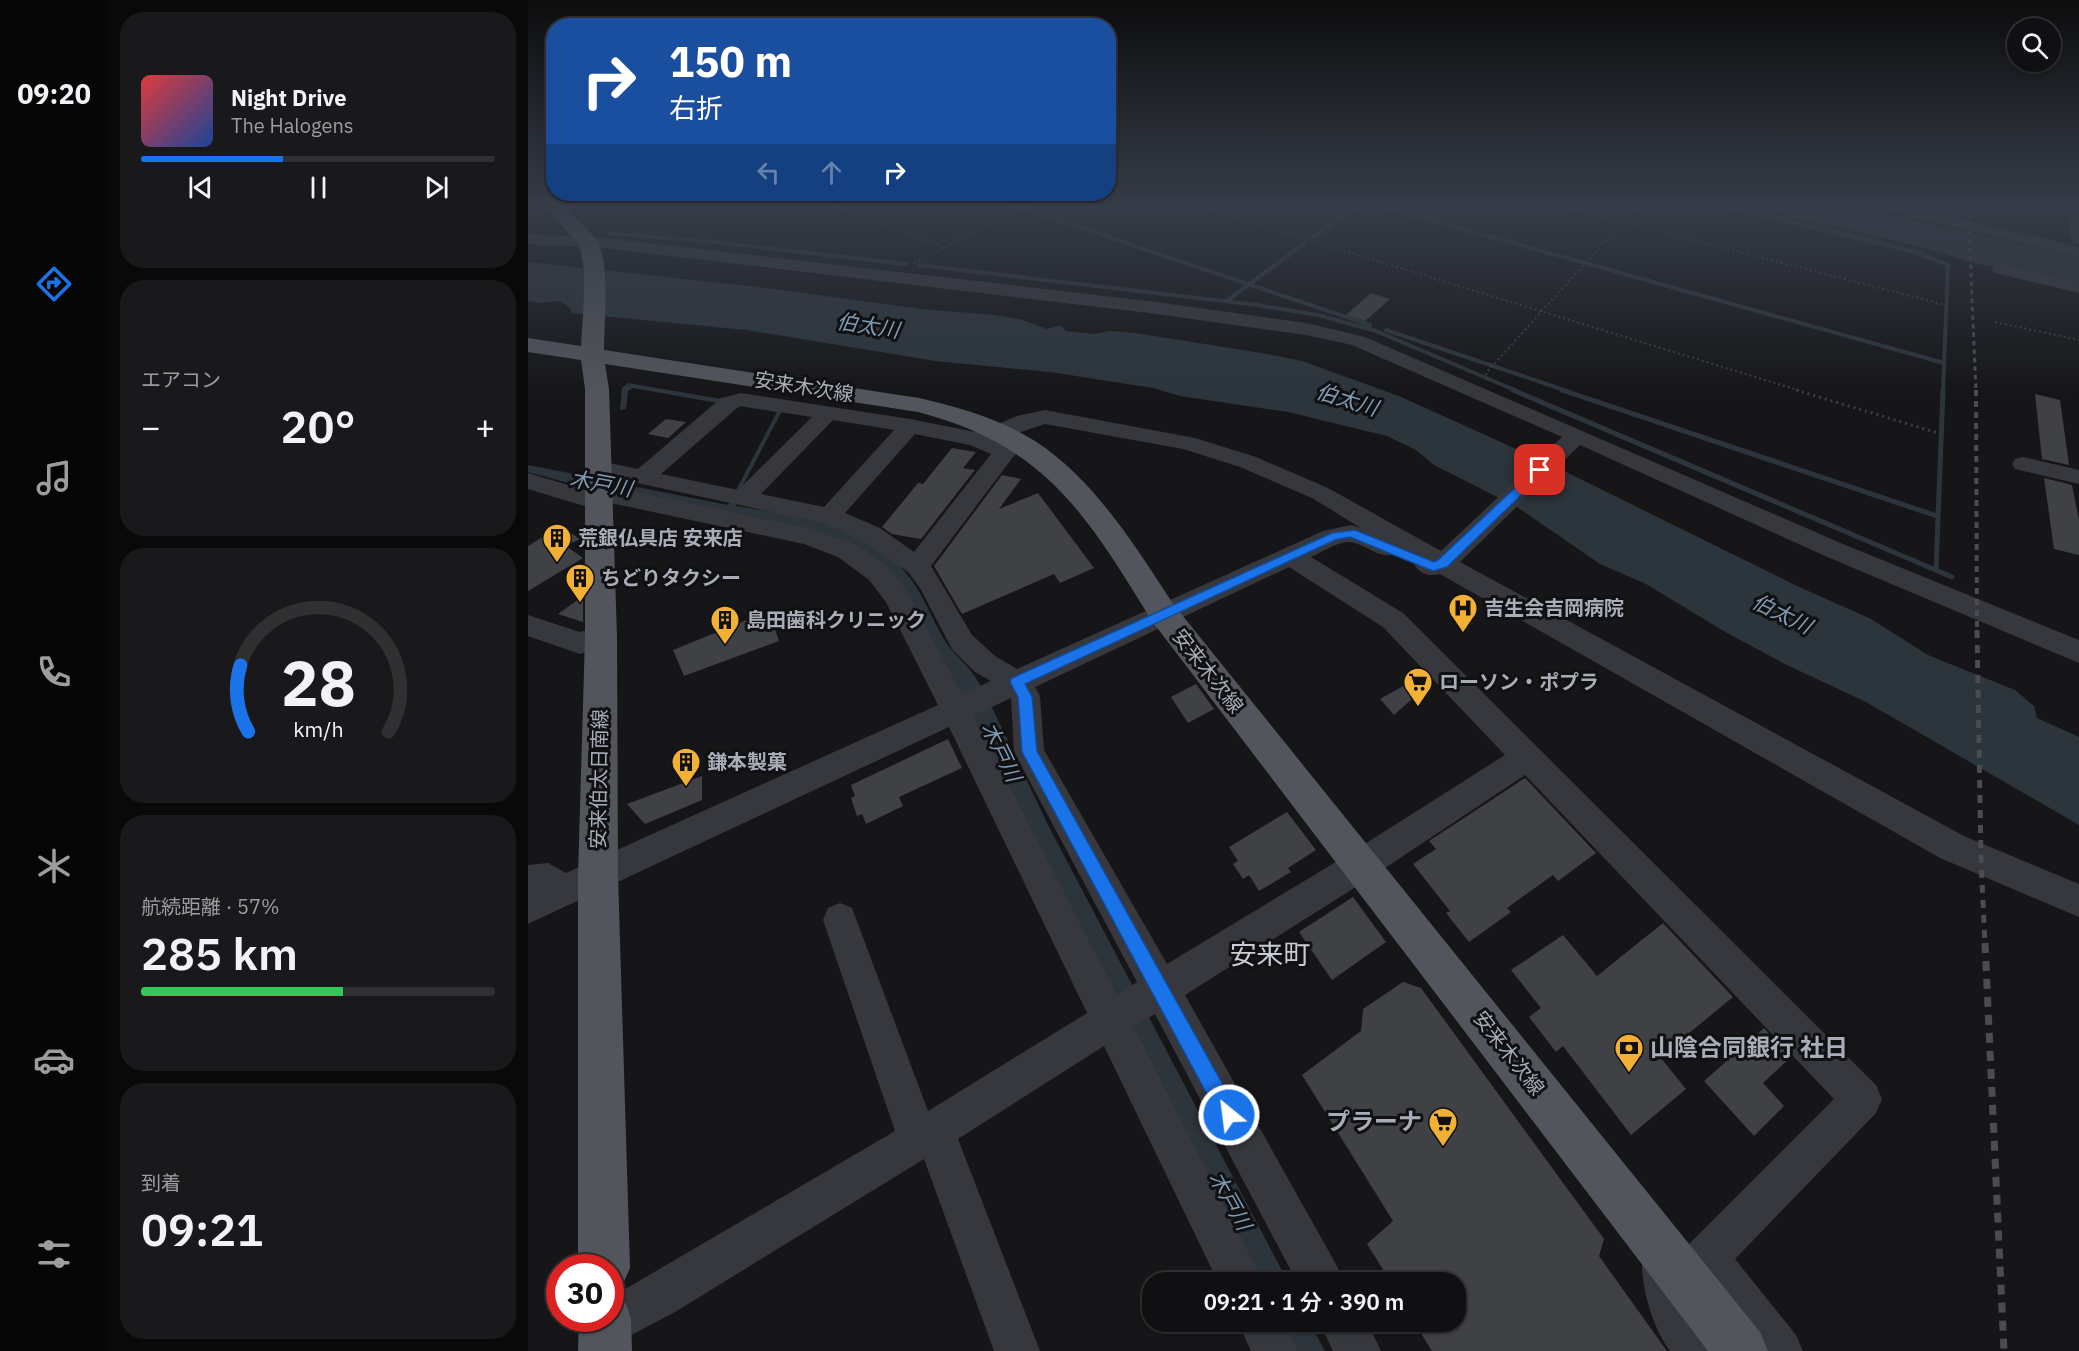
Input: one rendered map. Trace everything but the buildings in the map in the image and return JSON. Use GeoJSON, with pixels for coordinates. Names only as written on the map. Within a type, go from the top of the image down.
{"type":"FeatureCollection","features":[{"type":"Feature","properties":{"kind":"main road"},"geometry":{"type":"LineString","coordinates":[[528,345],[593,348],[594,284],[592,268]]}},
{"type":"Feature","properties":{"kind":"main road","name":"安来木次線"},"geometry":{"type":"LineString","coordinates":[[593,348],[899,402],[958,416],[1007,443],[1072,486],[1137,572],[1163,613],[1659,1244],[1696,1268],[1741,1351]]}},
{"type":"Feature","properties":{"kind":"main road","name":"安来伯太日南線"},"geometry":{"type":"LineString","coordinates":[[593,348],[597,389],[601,637],[579,883],[603,1254]]}},
{"type":"Feature","properties":{"kind":"street"},"geometry":{"type":"LineString","coordinates":[[790,268],[1137,306],[1306,329],[1358,341],[1573,439],[2079,652]]}},
{"type":"Feature","properties":{"kind":"street"},"geometry":{"type":"LineString","coordinates":[[2001,269],[2079,288]]}},
{"type":"Feature","properties":{"kind":"street"},"geometry":{"type":"LineString","coordinates":[[642,478],[729,403],[741,399],[1007,443]]}},
{"type":"Feature","properties":{"kind":"street"},"geometry":{"type":"LineString","coordinates":[[743,498],[829,412]]}},
{"type":"Feature","properties":{"kind":"street"},"geometry":{"type":"LineString","coordinates":[[917,566],[1025,421],[1045,417],[1187,443],[1248,462],[1320,493],[1445,560],[1952,847],[2079,901]]}},
{"type":"Feature","properties":{"kind":"street"},"geometry":{"type":"LineString","coordinates":[[829,516],[910,426]]}},
{"type":"Feature","properties":{"kind":"street"},"geometry":{"type":"LineString","coordinates":[[528,907],[1332,537],[1351,533],[1433,567],[1445,560],[1573,439]]}},
{"type":"Feature","properties":{"kind":"street"},"geometry":{"type":"LineString","coordinates":[[2024,464],[2079,477]]}},
{"type":"Feature","properties":{"kind":"street"},"geometry":{"type":"LineString","coordinates":[[528,481],[584,498],[598,484],[642,478],[829,516],[871,534],[917,566],[930,583],[962,642],[986,664],[1016,682],[1025,696],[1029,752],[1133,1007],[1237,1272]]}},
{"type":"Feature","properties":{"kind":"street"},"geometry":{"type":"LineString","coordinates":[[598,484],[809,537],[847,551],[878,573],[897,597],[969,703],[1133,1007],[1314,1272]]}},
{"type":"Feature","properties":{"kind":"street"},"geometry":{"type":"LineString","coordinates":[[1290,556],[1393,620],[1862,1099],[1696,1268],[1780,1351]]}},
{"type":"Feature","properties":{"kind":"street"},"geometry":{"type":"LineString","coordinates":[[528,626],[580,643],[601,637]]}},
{"type":"Feature","properties":{"kind":"street"},"geometry":{"type":"LineString","coordinates":[[624,1319],[1133,1007],[1361,865],[1527,757]]}},
{"type":"Feature","properties":{"kind":"street"},"geometry":{"type":"LineString","coordinates":[[528,881],[548,879],[579,883]]}},
{"type":"Feature","properties":{"kind":"street"},"geometry":{"type":"LineString","coordinates":[[840,920],[926,1135],[1017,1351]]}},
{"type":"Feature","properties":{"kind":"street"},"geometry":{"type":"LineString","coordinates":[[1659,1244],[1676,1322],[1698,1351]]}},
{"type":"Feature","properties":{"kind":"street"},"geometry":{"type":"LineString","coordinates":[[1266,1332],[1275,1351]]}},
{"type":"Feature","properties":{"kind":"street"},"geometry":{"type":"LineString","coordinates":[[1348,1332],[1358,1351]]}},
{"type":"Feature","properties":{"kind":"path"},"geometry":{"type":"LineString","coordinates":[[1226,304],[1222,302],[1269,268]]}},
{"type":"Feature","properties":{"kind":"path"},"geometry":{"type":"LineString","coordinates":[[1398,268],[1938,433]]}},
{"type":"Feature","properties":{"kind":"path"},"geometry":{"type":"LineString","coordinates":[[1495,384],[1487,380],[1486,373],[1581,268]]}},
{"type":"Feature","properties":{"kind":"path"},"geometry":{"type":"LineString","coordinates":[[1802,268],[1945,305]]}},
{"type":"Feature","properties":{"kind":"path"},"geometry":{"type":"LineString","coordinates":[[1995,322],[2079,340]]}},
{"type":"Feature","properties":{"kind":"water","name":"伯太川"},"geometry":{"type":"Polygon","coordinates":[[[528,268],[584,268],[759,287],[922,309],[995,315],[1020,319],[1047,329],[1060,325],[1066,331],[1094,334],[1109,331],[1135,333],[1302,361],[1399,396],[1556,467],[1797,586],[1871,619],[1928,655],[2015,690],[2034,706],[2037,718],[2079,737],[2079,825],[1866,702],[1789,666],[1727,633],[1646,584],[1600,564],[1517,507],[1434,465],[1416,450],[1387,436],[1288,412],[1180,396],[1153,388],[1050,372],[935,361],[746,330],[572,313],[570,308],[560,301],[540,303],[528,301],[528,268]]]}},
{"type":"Feature","properties":{"kind":"water"},"geometry":{"type":"Polygon","coordinates":[[[2000,268],[2079,268],[2079,284],[2000,268]]]}},
{"type":"Feature","properties":{"kind":"water"},"geometry":{"type":"Polygon","coordinates":[[[628,383],[727,400],[723,404],[633,388],[628,391],[626,409],[620,410],[622,388],[628,383]]]}},
{"type":"Feature","properties":{"kind":"water"},"geometry":{"type":"Polygon","coordinates":[[[733,405],[783,409],[739,493],[735,492],[777,412],[733,405]]]}},
{"type":"Feature","properties":{"kind":"water"},"geometry":{"type":"Polygon","coordinates":[[[528,465],[595,478],[594,490],[528,472],[528,465]]]}},
{"type":"Feature","properties":{"kind":"water"},"geometry":{"type":"Polygon","coordinates":[[[604,478],[622,484],[728,505],[731,500],[736,501],[736,506],[782,513],[828,524],[870,543],[889,556],[906,573],[947,644],[972,673],[986,694],[963,704],[905,594],[821,533],[765,519],[604,489],[604,478]]]}},
{"type":"Feature","properties":{"kind":"water","name":"木戸川"},"geometry":{"type":"Polygon","coordinates":[[[987,697],[1049,827],[1140,1000],[1121,1012],[965,707],[987,697]]]}},
{"type":"Feature","properties":{"kind":"water","name":"木戸川"},"geometry":{"type":"Polygon","coordinates":[[[1142,1004],[1283,1272],[1256,1272],[1122,1017],[1142,1004]]]}},
{"type":"Feature","properties":{"kind":"water"},"geometry":{"type":"Polygon","coordinates":[[[1285,1332],[1315,1332],[1325,1351],[1295,1351],[1285,1332]]]}},
{"type":"Feature","properties":{"kind":"waterway"},"geometry":{"type":"LineString","coordinates":[[945,268],[1257,305],[1318,315],[1376,331],[1517,391]]}},
{"type":"Feature","properties":{"kind":"waterway"},"geometry":{"type":"LineString","coordinates":[[1201,268],[1249,284]]}},
{"type":"Feature","properties":{"kind":"waterway"},"geometry":{"type":"LineString","coordinates":[[1249,284],[1272,268]]}},
{"type":"Feature","properties":{"kind":"waterway"},"geometry":{"type":"LineString","coordinates":[[1603,268],[1944,363]]}},
{"type":"Feature","properties":{"kind":"waterway"},"geometry":{"type":"LineString","coordinates":[[1943,391],[1948,268]]}},
{"type":"Feature","properties":{"kind":"waterway"},"geometry":{"type":"LineString","coordinates":[[1227,301],[1249,284]]}},
{"type":"Feature","properties":{"kind":"waterway"},"geometry":{"type":"LineString","coordinates":[[1249,284],[1370,325]]}},
{"type":"Feature","properties":{"kind":"waterway"},"geometry":{"type":"LineString","coordinates":[[1386,330],[1567,391]]}},
{"type":"Feature","properties":{"kind":"waterway"},"geometry":{"type":"LineString","coordinates":[[1513,390],[1952,577]]}},
{"type":"Feature","properties":{"kind":"waterway"},"geometry":{"type":"LineString","coordinates":[[1562,390],[1937,516]]}},
{"type":"Feature","properties":{"kind":"waterway"},"geometry":{"type":"LineString","coordinates":[[1936,570],[1943,390]]}},
{"type":"Feature","properties":{"kind":"railway"},"geometry":{"type":"LineString","coordinates":[[1971,268],[1976,391]]}},
{"type":"Feature","properties":{"kind":"railway"},"geometry":{"type":"LineString","coordinates":[[1976,390],[1977,632]]}},
{"type":"Feature","properties":{"kind":"railway"},"geometry":{"type":"LineString","coordinates":[[1977,630],[1981,859],[1985,945]]}},
{"type":"Feature","properties":{"kind":"railway"},"geometry":{"type":"LineString","coordinates":[[1985,943],[2004,1351]]}},
{"type":"Feature","properties":{"kind":"place","name":"荒銀仏具店 安来店"},"geometry":{"type":"Point","coordinates":[557,564]}},
{"type":"Feature","properties":{"kind":"place","name":"ちどりタクシー"},"geometry":{"type":"Point","coordinates":[580,604]}},
{"type":"Feature","properties":{"kind":"place","name":"吉生会吉岡病院"},"geometry":{"type":"Point","coordinates":[1463,634]}},
{"type":"Feature","properties":{"kind":"place","name":"島田歯科クリニック"},"geometry":{"type":"Point","coordinates":[725,646]}},
{"type":"Feature","properties":{"kind":"place","name":"ローソン・ポプラ"},"geometry":{"type":"Point","coordinates":[1418,708]}},
{"type":"Feature","properties":{"kind":"place","name":"鎌本製菓"},"geometry":{"type":"Point","coordinates":[686,788]}},
{"type":"Feature","properties":{"kind":"place","name":"山陰合同銀行 社日"},"geometry":{"type":"Point","coordinates":[1629,1074]}},
{"type":"Feature","properties":{"kind":"place","name":"プラーナ"},"geometry":{"type":"Point","coordinates":[1443,1148]}},
{"type":"Feature","properties":{"kind":"district","name":"安来町"},"geometry":{"type":"Point","coordinates":[1270,955]}},
{"type":"Feature","properties":{"kind":"route"},"geometry":{"type":"LineString","coordinates":[[1229,1115],[1029,752],[1025,696],[1016,682],[1332,537],[1351,533],[1433,567],[1443,564],[1540,470]]}}]}
